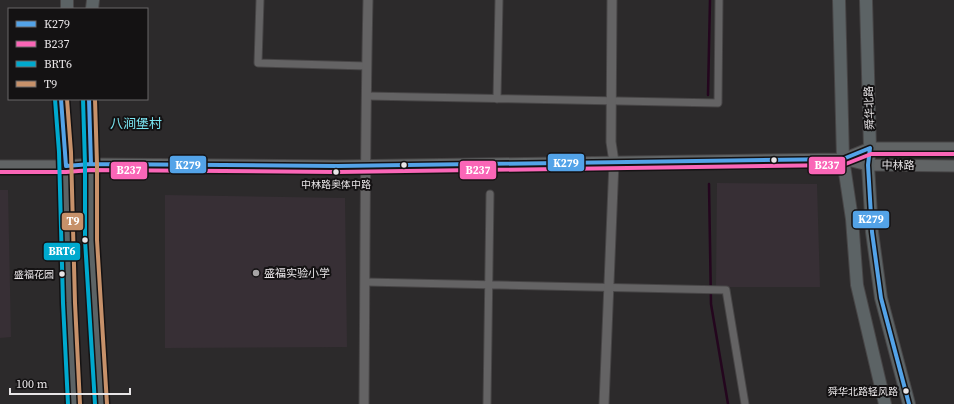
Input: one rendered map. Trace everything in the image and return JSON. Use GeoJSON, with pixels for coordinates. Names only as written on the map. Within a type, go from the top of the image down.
{"type":"FeatureCollection","features":[{"type":"Feature","properties":{"kind":"main road"},"geometry":{"type":"LineString","coordinates":[[839,0],[843,159],[852,219],[857,285],[885,404]]}},
{"type":"Feature","properties":{"kind":"main road","name":"舜华北路"},"geometry":{"type":"LineString","coordinates":[[866,0],[870,148],[868,165],[872,232],[881,298],[909,404]]}},
{"type":"Feature","properties":{"kind":"main road"},"geometry":{"type":"LineString","coordinates":[[62,100],[66,166],[69,303],[74,404]]}},
{"type":"Feature","properties":{"kind":"main road"},"geometry":{"type":"LineString","coordinates":[[89,100],[91,240],[101,404]]}},
{"type":"Feature","properties":{"kind":"main road","name":"中林路"},"geometry":{"type":"LineString","coordinates":[[843,159],[870,148],[954,148]]}},
{"type":"Feature","properties":{"kind":"main road","name":"中林路"},"geometry":{"type":"LineString","coordinates":[[0,166],[66,166],[91,164],[329,166],[843,159],[868,165],[954,166]]}},
{"type":"Feature","properties":{"kind":"street"},"geometry":{"type":"LineString","coordinates":[[260,0],[258,63],[367,66]]}},
{"type":"Feature","properties":{"kind":"street"},"geometry":{"type":"LineString","coordinates":[[364,404],[368,0]]}},
{"type":"Feature","properties":{"kind":"street"},"geometry":{"type":"LineString","coordinates":[[497,99],[499,0]]}},
{"type":"Feature","properties":{"kind":"street"},"geometry":{"type":"LineString","coordinates":[[604,404],[614,162],[611,142],[612,0]]}},
{"type":"Feature","properties":{"kind":"street"},"geometry":{"type":"LineString","coordinates":[[366,96],[718,103],[719,0]]}},
{"type":"Feature","properties":{"kind":"street"},"geometry":{"type":"LineString","coordinates":[[487,404],[490,194]]}},
{"type":"Feature","properties":{"kind":"street"},"geometry":{"type":"LineString","coordinates":[[365,282],[706,288],[726,290],[744,404]]}},
{"type":"Feature","properties":{"kind":"shaded area"},"geometry":{"type":"Polygon","coordinates":[[[717,183],[817,184],[820,287],[716,287],[717,183]]]}},
{"type":"Feature","properties":{"kind":"shaded area"},"geometry":{"type":"Polygon","coordinates":[[[0,190],[8,190],[11,337],[0,338],[0,190]]]}},
{"type":"Feature","properties":{"kind":"shaded area","name":"盛福实验小学"},"geometry":{"type":"Polygon","coordinates":[[[165,195],[345,198],[347,347],[165,348],[165,195]]]}},
{"type":"Feature","properties":{"kind":"waterway"},"geometry":{"type":"LineString","coordinates":[[708,95],[710,0]]}},
{"type":"Feature","properties":{"kind":"waterway"},"geometry":{"type":"LineString","coordinates":[[709,184],[711,304],[728,404]]}},
{"type":"Feature","properties":{"kind":"transit line","name":"BRT6"},"geometry":{"type":"LineString","coordinates":[[55,100],[59,152],[63,303],[68,404]]}},
{"type":"Feature","properties":{"kind":"transit line","name":"K279"},"geometry":{"type":"LineString","coordinates":[[61,100],[66,166],[91,164],[337,166],[843,159],[870,148],[868,165],[872,232],[881,298],[909,404]]}},
{"type":"Feature","properties":{"kind":"transit line","name":"T9"},"geometry":{"type":"LineString","coordinates":[[67,100],[71,152],[75,303],[80,404]]}},
{"type":"Feature","properties":{"kind":"transit line","name":"BRT6"},"geometry":{"type":"LineString","coordinates":[[83,100],[85,240],[95,404]]}},
{"type":"Feature","properties":{"kind":"transit line","name":"K279"},"geometry":{"type":"LineString","coordinates":[[89,100],[91,164]]}},
{"type":"Feature","properties":{"kind":"transit line","name":"T9"},"geometry":{"type":"LineString","coordinates":[[95,100],[97,240],[107,404]]}},
{"type":"Feature","properties":{"kind":"transit line","name":"B237"},"geometry":{"type":"LineString","coordinates":[[0,172],[66,172],[91,170],[337,172],[843,165],[871,154],[954,154]]}},
{"type":"Feature","properties":{"kind":"place","name":"中林路奥体中路"},"geometry":{"type":"Point","coordinates":[336,172]}},
{"type":"Feature","properties":{"kind":"place","name":"盛福实验小学"},"geometry":{"type":"Point","coordinates":[256,273]}},
{"type":"Feature","properties":{"kind":"place","name":"盛福花园"},"geometry":{"type":"Point","coordinates":[62,274]}},
{"type":"Feature","properties":{"kind":"place","name":"舜华北路轻风路"},"geometry":{"type":"Point","coordinates":[906,391]}},
{"type":"Feature","properties":{"kind":"district","name":"八涧堡村"},"geometry":{"type":"Point","coordinates":[136,123]}}]}
